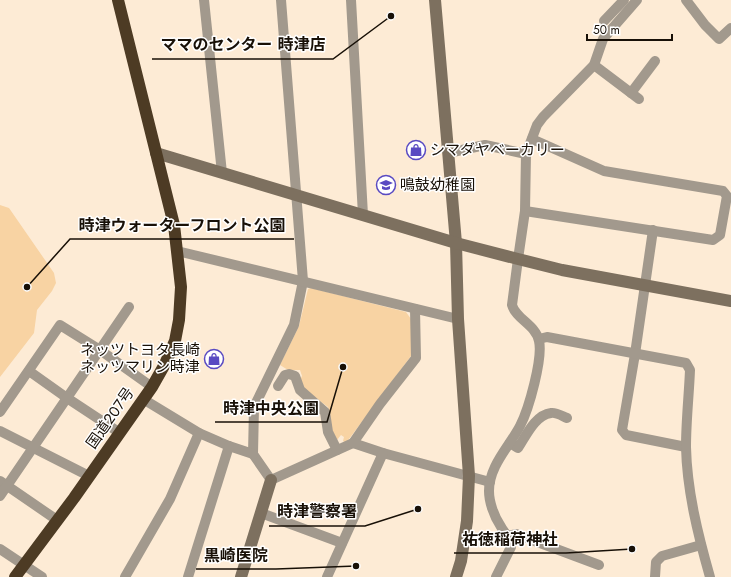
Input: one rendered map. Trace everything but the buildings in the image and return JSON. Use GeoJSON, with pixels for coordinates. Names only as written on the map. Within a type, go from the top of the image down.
{"type":"FeatureCollection","features":[{"type":"Feature","properties":{"kind":"highway","name":"国道207号"},"geometry":{"type":"LineString","coordinates":[[15,577],[152,387],[165,364],[175,341],[179,320],[181,287],[174,225],[118,0]]}},
{"type":"Feature","properties":{"kind":"street"},"geometry":{"type":"LineString","coordinates":[[204,0],[222,173]]}},
{"type":"Feature","properties":{"kind":"street"},"geometry":{"type":"LineString","coordinates":[[241,577],[270,480],[253,454],[254,407],[294,325],[303,281],[281,0]]}},
{"type":"Feature","properties":{"kind":"street"},"geometry":{"type":"LineString","coordinates":[[352,0],[363,215]]}},
{"type":"Feature","properties":{"kind":"street"},"geometry":{"type":"LineString","coordinates":[[435,0],[456,243],[458,319],[469,476],[467,522],[461,561],[456,577]]}},
{"type":"Feature","properties":{"kind":"street"},"geometry":{"type":"LineString","coordinates":[[604,21],[624,0]]}},
{"type":"Feature","properties":{"kind":"street"},"geometry":{"type":"LineString","coordinates":[[496,577],[510,547],[510,541],[500,526],[490,502],[490,482],[494,469],[520,426],[531,398],[540,352],[539,339],[532,327],[514,310],[512,305],[525,211],[526,154],[537,125],[594,65],[604,39],[637,0]]}},
{"type":"Feature","properties":{"kind":"street"},"geometry":{"type":"LineString","coordinates":[[686,0],[705,25],[719,38],[731,28]]}},
{"type":"Feature","properties":{"kind":"street"},"geometry":{"type":"LineString","coordinates":[[594,65],[635,96],[655,62]]}},
{"type":"Feature","properties":{"kind":"street"},"geometry":{"type":"LineString","coordinates":[[525,211],[713,240],[720,235],[727,196],[723,191],[604,171],[532,139]]}},
{"type":"Feature","properties":{"kind":"street"},"geometry":{"type":"LineString","coordinates":[[448,153],[485,145],[526,154]]}},
{"type":"Feature","properties":{"kind":"street"},"geometry":{"type":"LineString","coordinates":[[156,153],[456,243],[518,259],[562,270],[731,301]]}},
{"type":"Feature","properties":{"kind":"street"},"geometry":{"type":"LineString","coordinates":[[653,230],[635,354],[622,430],[626,435],[686,447]]}},
{"type":"Feature","properties":{"kind":"street"},"geometry":{"type":"LineString","coordinates":[[177,251],[458,319]]}},
{"type":"Feature","properties":{"kind":"street"},"geometry":{"type":"LineString","coordinates":[[0,496],[4,484],[33,448],[129,307]]}},
{"type":"Feature","properties":{"kind":"street"},"geometry":{"type":"LineString","coordinates":[[270,480],[353,443],[380,404],[416,358],[415,309]]}},
{"type":"Feature","properties":{"kind":"street"},"geometry":{"type":"LineString","coordinates":[[0,412],[60,325],[100,350],[152,387]]}},
{"type":"Feature","properties":{"kind":"street"},"geometry":{"type":"LineString","coordinates":[[539,339],[547,337],[686,364],[690,370],[686,447],[692,500],[701,545],[710,577]]}},
{"type":"Feature","properties":{"kind":"street"},"geometry":{"type":"LineString","coordinates":[[29,371],[67,398],[120,432]]}},
{"type":"Feature","properties":{"kind":"street"},"geometry":{"type":"LineString","coordinates":[[278,386],[285,375],[289,374],[295,376],[300,390],[325,412],[328,432],[337,450]]}},
{"type":"Feature","properties":{"kind":"street"},"geometry":{"type":"LineString","coordinates":[[143,399],[199,433],[229,446],[253,454]]}},
{"type":"Feature","properties":{"kind":"street"},"geometry":{"type":"LineString","coordinates":[[510,443],[518,448],[530,429],[543,416],[552,413],[567,418]]}},
{"type":"Feature","properties":{"kind":"street"},"geometry":{"type":"LineString","coordinates":[[0,431],[89,476]]}},
{"type":"Feature","properties":{"kind":"street"},"geometry":{"type":"LineString","coordinates":[[125,577],[170,499],[199,433]]}},
{"type":"Feature","properties":{"kind":"street"},"geometry":{"type":"LineString","coordinates":[[353,443],[383,454],[490,482]]}},
{"type":"Feature","properties":{"kind":"street"},"geometry":{"type":"LineString","coordinates":[[188,577],[229,446]]}},
{"type":"Feature","properties":{"kind":"street"},"geometry":{"type":"LineString","coordinates":[[327,577],[383,454]]}},
{"type":"Feature","properties":{"kind":"street"},"geometry":{"type":"LineString","coordinates":[[4,484],[57,520]]}},
{"type":"Feature","properties":{"kind":"street"},"geometry":{"type":"LineString","coordinates":[[261,513],[342,542]]}},
{"type":"Feature","properties":{"kind":"street"},"geometry":{"type":"LineString","coordinates":[[508,536],[516,534],[599,565]]}},
{"type":"Feature","properties":{"kind":"street"},"geometry":{"type":"LineString","coordinates":[[655,577],[656,562],[662,556],[701,545]]}},
{"type":"Feature","properties":{"kind":"street"},"geometry":{"type":"LineString","coordinates":[[0,548],[42,577]]}},
{"type":"Feature","properties":{"kind":"shaded area"},"geometry":{"type":"Polygon","coordinates":[[[0,205],[9,208],[54,273],[56,283],[52,291],[37,310],[34,333],[0,377],[0,205]]]}},
{"type":"Feature","properties":{"kind":"shaded area"},"geometry":{"type":"Polygon","coordinates":[[[311,288],[406,312],[411,319],[411,356],[346,443],[343,441],[344,437],[341,435],[337,440],[329,424],[328,407],[305,390],[300,380],[302,376],[300,370],[288,370],[280,365],[299,326],[308,289],[311,288]]]}},
{"type":"Feature","properties":{"kind":"place","name":"ママのセンター 時津店"},"geometry":{"type":"Point","coordinates":[391,16]}},
{"type":"Feature","properties":{"kind":"place","name":"シマダヤベーカリー"},"geometry":{"type":"Point","coordinates":[416,150]}},
{"type":"Feature","properties":{"kind":"place","name":"鳴鼓幼稚園"},"geometry":{"type":"Point","coordinates":[386,185]}},
{"type":"Feature","properties":{"kind":"place","name":"時津ウォーターフロント公園"},"geometry":{"type":"Point","coordinates":[27,287]}},
{"type":"Feature","properties":{"kind":"place","name":"ネッツトヨタ長崎 ネッツマリン時津"},"geometry":{"type":"Point","coordinates":[214,359]}},
{"type":"Feature","properties":{"kind":"place","name":"時津中央公園"},"geometry":{"type":"Point","coordinates":[343,367]}},
{"type":"Feature","properties":{"kind":"place","name":"時津警察署"},"geometry":{"type":"Point","coordinates":[418,509]}},
{"type":"Feature","properties":{"kind":"place","name":"祐徳稲荷神社"},"geometry":{"type":"Point","coordinates":[632,549]}},
{"type":"Feature","properties":{"kind":"place","name":"黒崎医院"},"geometry":{"type":"Point","coordinates":[356,566]}}]}
